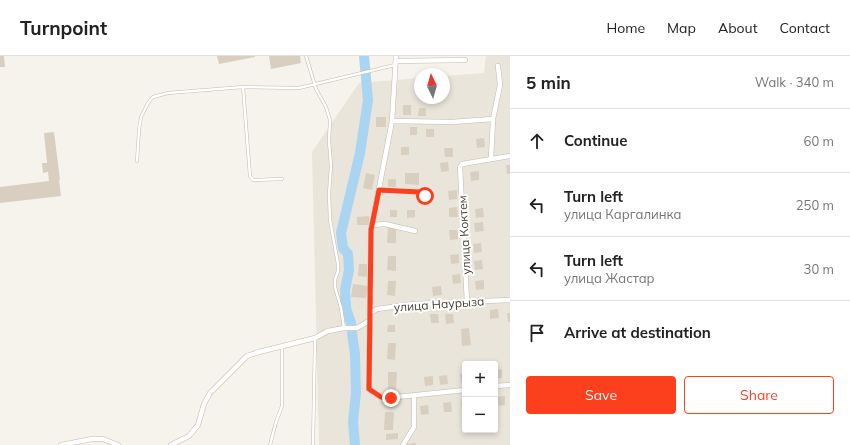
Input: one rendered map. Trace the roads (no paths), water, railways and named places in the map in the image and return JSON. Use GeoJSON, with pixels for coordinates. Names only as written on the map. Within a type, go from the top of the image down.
{"type":"FeatureCollection","features":[{"type":"Feature","properties":{"kind":"street"},"geometry":{"type":"LineString","coordinates":[[462,390],[386,398],[375,394],[369,389],[369,321],[372,225],[392,121],[396,61],[466,60]]}},
{"type":"Feature","properties":{"kind":"street"},"geometry":{"type":"LineString","coordinates":[[498,66],[500,85],[493,119],[491,159],[510,156]]}},
{"type":"Feature","properties":{"kind":"street"},"geometry":{"type":"LineString","coordinates":[[392,121],[452,122],[493,119]]}},
{"type":"Feature","properties":{"kind":"street","name":"улица Коктем"},"geometry":{"type":"LineString","coordinates":[[467,302],[460,167],[462,164],[491,159]]}},
{"type":"Feature","properties":{"kind":"street"},"geometry":{"type":"LineString","coordinates":[[372,225],[385,224],[415,231]]}},
{"type":"Feature","properties":{"kind":"street","name":"улица Наурыза"},"geometry":{"type":"LineString","coordinates":[[370,314],[377,309],[414,304],[510,300]]}},
{"type":"Feature","properties":{"kind":"street"},"geometry":{"type":"LineString","coordinates":[[171,445],[189,436],[198,426],[204,404],[210,393],[247,356],[315,338],[328,331],[344,328],[357,328],[369,321]]}},
{"type":"Feature","properties":{"kind":"street"},"geometry":{"type":"LineString","coordinates":[[498,386],[510,385]]}},
{"type":"Feature","properties":{"kind":"street"},"geometry":{"type":"LineString","coordinates":[[403,445],[414,427],[414,395]]}},
{"type":"Feature","properties":{"kind":"street"},"geometry":{"type":"LineString","coordinates":[[60,445],[92,439],[103,439],[118,445]]}},
{"type":"Feature","properties":{"kind":"lane"},"geometry":{"type":"LineString","coordinates":[[306,56],[314,85],[320,99],[326,107],[330,120],[330,220],[338,264],[335,287],[341,308],[344,328]]}},
{"type":"Feature","properties":{"kind":"lane"},"geometry":{"type":"LineString","coordinates":[[137,161],[139,130],[142,117],[148,104],[153,98],[168,93],[243,87],[299,88],[368,71],[396,61]]}},
{"type":"Feature","properties":{"kind":"lane"},"geometry":{"type":"LineString","coordinates":[[243,87],[250,176],[253,180],[282,179]]}},
{"type":"Feature","properties":{"kind":"lane"},"geometry":{"type":"LineString","coordinates":[[379,190],[419,192],[425,196]]}},
{"type":"Feature","properties":{"kind":"lane"},"geometry":{"type":"LineString","coordinates":[[312,445],[315,338]]}},
{"type":"Feature","properties":{"kind":"lane"},"geometry":{"type":"LineString","coordinates":[[270,445],[282,406],[282,346]]}},
{"type":"Feature","properties":{"kind":"waterway"},"geometry":{"type":"LineString","coordinates":[[351,323],[346,308],[345,290],[349,270],[348,254],[343,248],[341,233],[360,153],[368,100],[364,56]]}},
{"type":"Feature","properties":{"kind":"waterway"},"geometry":{"type":"LineString","coordinates":[[352,333],[355,354],[356,393],[353,422],[355,445]]}}]}
